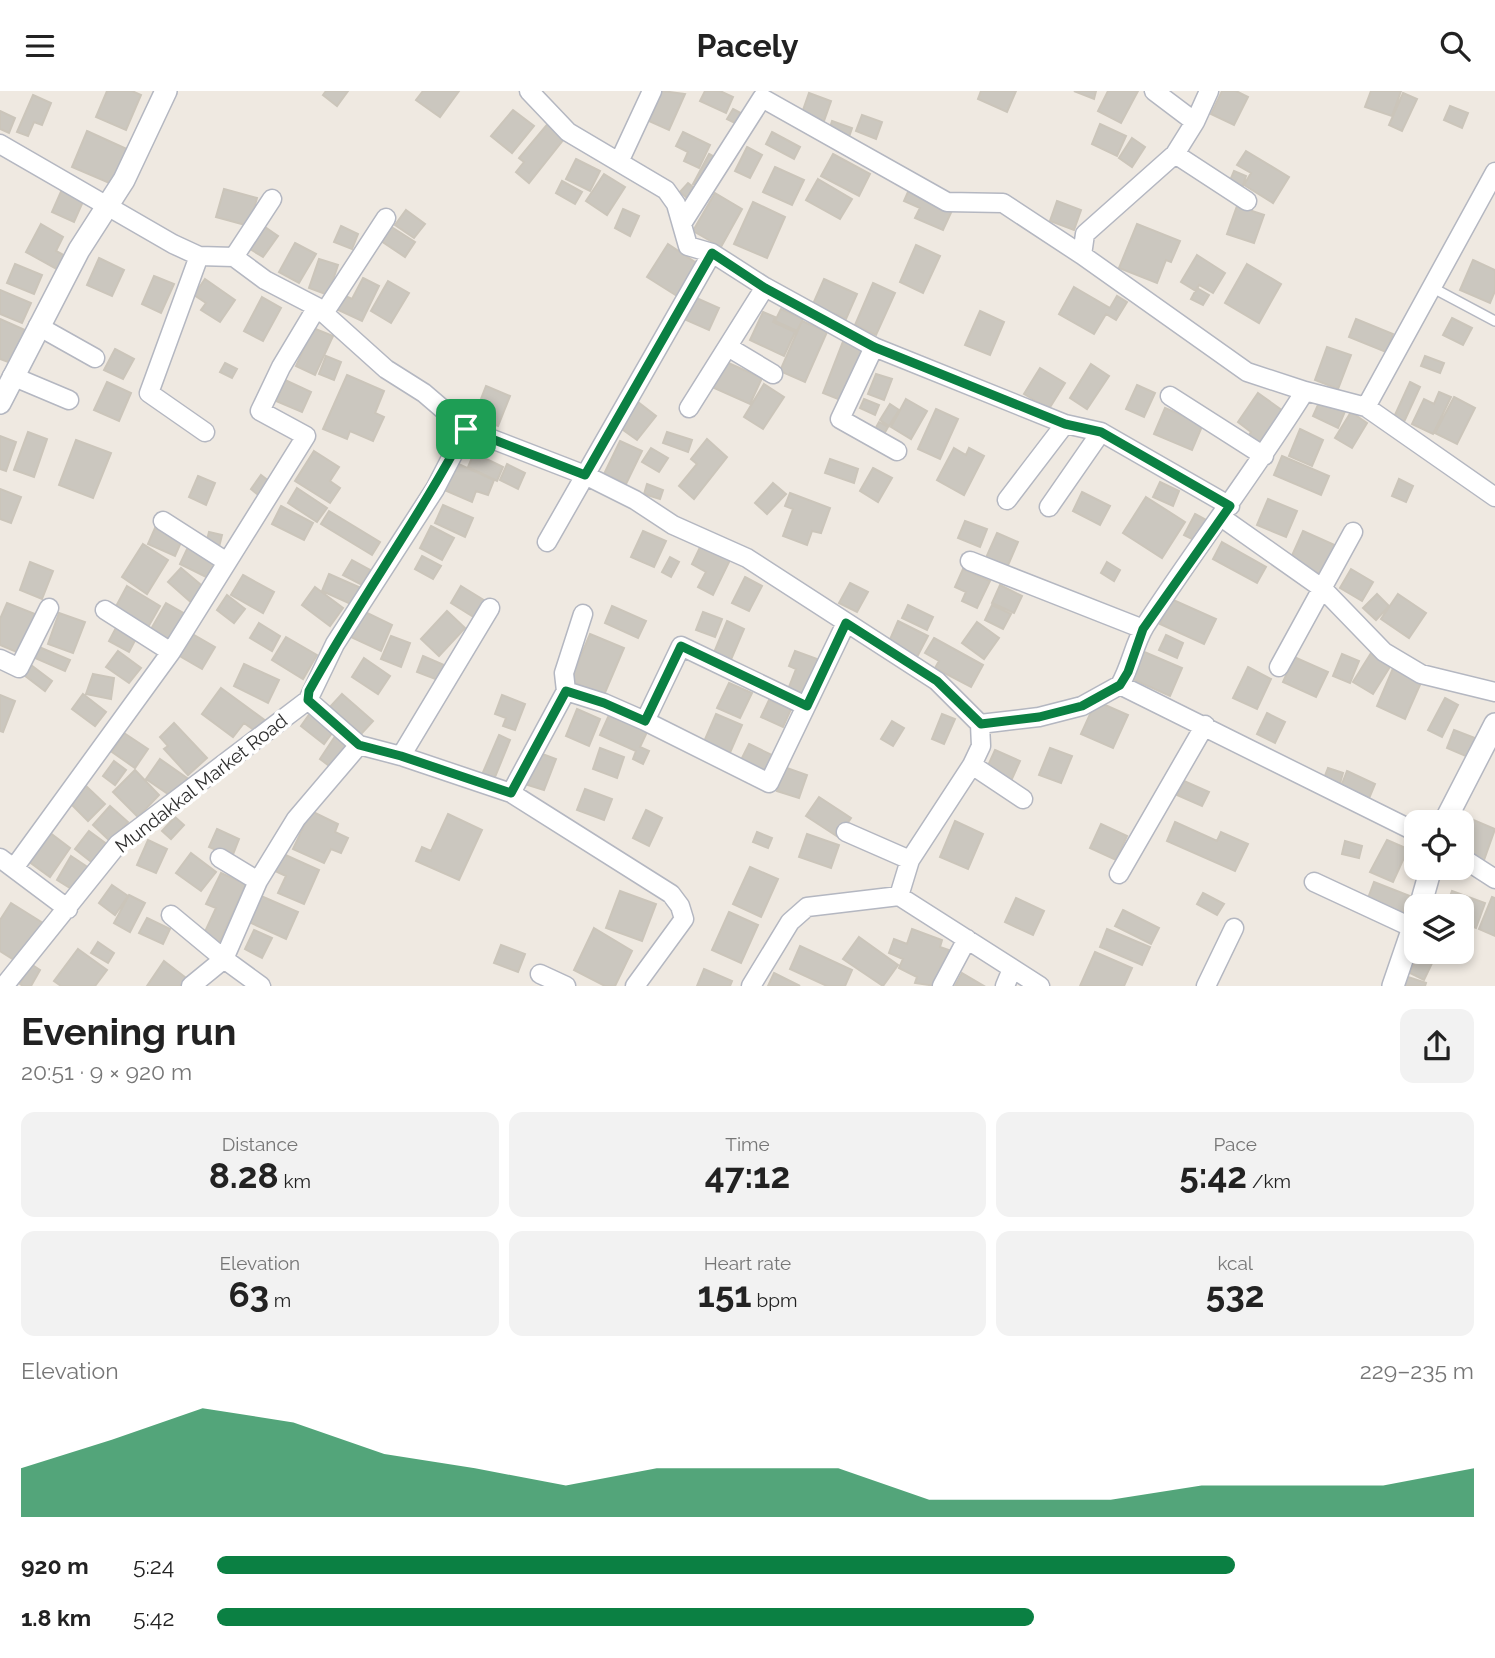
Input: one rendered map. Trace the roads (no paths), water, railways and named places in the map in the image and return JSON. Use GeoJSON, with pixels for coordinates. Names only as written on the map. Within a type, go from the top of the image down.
{"type":"FeatureCollection","features":[{"type":"Feature","properties":{"kind":"street"},"geometry":{"type":"LineString","coordinates":[[0,403],[38,326],[106,203],[124,180],[166,91]]}},
{"type":"Feature","properties":{"kind":"street"},"geometry":{"type":"LineString","coordinates":[[529,91],[568,132],[666,190],[682,222],[688,246],[712,253],[765,288],[874,347],[1065,424],[1101,432],[1225,512],[1323,589],[1391,657],[1421,674],[1495,692]]}},
{"type":"Feature","properties":{"kind":"street"},"geometry":{"type":"LineString","coordinates":[[619,163],[652,91]]}},
{"type":"Feature","properties":{"kind":"street"},"geometry":{"type":"LineString","coordinates":[[1154,91],[1195,122]]}},
{"type":"Feature","properties":{"kind":"street"},"geometry":{"type":"LineString","coordinates":[[1082,255],[1085,235],[1175,154],[1195,122],[1209,91]]}},
{"type":"Feature","properties":{"kind":"street"},"geometry":{"type":"LineString","coordinates":[[682,222],[762,98],[947,202],[1003,203],[1082,255],[1247,372],[1366,407],[1495,498]]}},
{"type":"Feature","properties":{"kind":"street"},"geometry":{"type":"LineString","coordinates":[[0,144],[200,256],[234,257],[265,280],[320,310],[386,369],[424,393],[466,429],[585,475],[635,500],[673,525],[747,558],[937,681],[981,724],[981,745],[972,765],[911,860],[900,896]]}},
{"type":"Feature","properties":{"kind":"street"},"geometry":{"type":"LineString","coordinates":[[1175,154],[1247,201]]}},
{"type":"Feature","properties":{"kind":"street"},"geometry":{"type":"LineString","coordinates":[[1366,407],[1433,288],[1489,200],[1495,172]]}},
{"type":"Feature","properties":{"kind":"street"},"geometry":{"type":"LineString","coordinates":[[234,257],[272,198]]}},
{"type":"Feature","properties":{"kind":"street"},"geometry":{"type":"LineString","coordinates":[[68,909],[7,863],[171,652],[306,436],[260,411],[281,367],[386,218]]}},
{"type":"Feature","properties":{"kind":"street"},"geometry":{"type":"LineString","coordinates":[[547,542],[712,253]]}},
{"type":"Feature","properties":{"kind":"street"},"geometry":{"type":"LineString","coordinates":[[200,256],[149,393],[205,432]]}},
{"type":"Feature","properties":{"kind":"street"},"geometry":{"type":"LineString","coordinates":[[689,408],[765,288]]}},
{"type":"Feature","properties":{"kind":"street"},"geometry":{"type":"LineString","coordinates":[[38,326],[95,358]]}},
{"type":"Feature","properties":{"kind":"street"},"geometry":{"type":"LineString","coordinates":[[728,347],[773,374]]}},
{"type":"Feature","properties":{"kind":"street"},"geometry":{"type":"LineString","coordinates":[[874,347],[840,419],[897,451]]}},
{"type":"Feature","properties":{"kind":"street"},"geometry":{"type":"LineString","coordinates":[[12,376],[69,400]]}},
{"type":"Feature","properties":{"kind":"street"},"geometry":{"type":"LineString","coordinates":[[981,724],[1039,717],[1082,706],[1120,685],[1128,672],[1143,629],[1306,391]]}},
{"type":"Feature","properties":{"kind":"street"},"geometry":{"type":"LineString","coordinates":[[1170,396],[1264,456]]}},
{"type":"Feature","properties":{"kind":"street"},"geometry":{"type":"LineString","coordinates":[[1007,500],[1065,424]]}},
{"type":"Feature","properties":{"kind":"street"},"geometry":{"type":"LineString","coordinates":[[466,429],[435,489],[335,644],[309,691],[308,700],[359,745],[401,756],[511,793],[671,894],[680,906],[684,919],[635,986]]}},
{"type":"Feature","properties":{"kind":"street"},"geometry":{"type":"LineString","coordinates":[[1049,507],[1101,432]]}},
{"type":"Feature","properties":{"kind":"street"},"geometry":{"type":"LineString","coordinates":[[163,521],[227,562]]}},
{"type":"Feature","properties":{"kind":"street"},"geometry":{"type":"LineString","coordinates":[[1279,667],[1353,531]]}},
{"type":"Feature","properties":{"kind":"street"},"geometry":{"type":"LineString","coordinates":[[970,561],[1143,629]]}},
{"type":"Feature","properties":{"kind":"street"},"geometry":{"type":"LineString","coordinates":[[0,659],[19,668],[49,608]]}},
{"type":"Feature","properties":{"kind":"street"},"geometry":{"type":"LineString","coordinates":[[401,756],[490,608]]}},
{"type":"Feature","properties":{"kind":"street"},"geometry":{"type":"LineString","coordinates":[[105,610],[171,652]]}},
{"type":"Feature","properties":{"kind":"street"},"geometry":{"type":"LineString","coordinates":[[511,793],[566,691],[564,673],[583,614]]}},
{"type":"Feature","properties":{"kind":"street"},"geometry":{"type":"LineString","coordinates":[[566,691],[604,703],[645,721],[769,783],[846,623]]}},
{"type":"Feature","properties":{"kind":"street"},"geometry":{"type":"LineString","coordinates":[[645,721],[681,646],[807,706]]}},
{"type":"Feature","properties":{"kind":"street"},"geometry":{"type":"LineString","coordinates":[[1120,685],[1404,826]]}},
{"type":"Feature","properties":{"kind":"street","name":"Mundakkal Market Road"},"geometry":{"type":"LineString","coordinates":[[4,986],[118,844],[308,700]]}},
{"type":"Feature","properties":{"kind":"street"},"geometry":{"type":"LineString","coordinates":[[1451,810],[1495,724]]}},
{"type":"Feature","properties":{"kind":"street"},"geometry":{"type":"LineString","coordinates":[[1119,874],[1205,725]]}},
{"type":"Feature","properties":{"kind":"street"},"geometry":{"type":"LineString","coordinates":[[196,984],[223,959],[258,881],[296,819],[359,745]]}},
{"type":"Feature","properties":{"kind":"street"},"geometry":{"type":"LineString","coordinates":[[972,765],[1023,799]]}},
{"type":"Feature","properties":{"kind":"street"},"geometry":{"type":"LineString","coordinates":[[846,832],[911,860]]}},
{"type":"Feature","properties":{"kind":"street"},"geometry":{"type":"LineString","coordinates":[[220,858],[258,881]]}},
{"type":"Feature","properties":{"kind":"street"},"geometry":{"type":"LineString","coordinates":[[1474,865],[1495,879]]}},
{"type":"Feature","properties":{"kind":"street"},"geometry":{"type":"LineString","coordinates":[[1314,882],[1404,920]]}},
{"type":"Feature","properties":{"kind":"street"},"geometry":{"type":"LineString","coordinates":[[751,986],[790,922],[807,907],[900,896],[1040,986]]}},
{"type":"Feature","properties":{"kind":"street"},"geometry":{"type":"LineString","coordinates":[[171,915],[223,959],[261,986]]}},
{"type":"Feature","properties":{"kind":"street"},"geometry":{"type":"LineString","coordinates":[[1206,986],[1234,928]]}},
{"type":"Feature","properties":{"kind":"street"},"geometry":{"type":"LineString","coordinates":[[942,986],[967,939]]}},
{"type":"Feature","properties":{"kind":"street"},"geometry":{"type":"LineString","coordinates":[[1393,986],[1404,954]]}},
{"type":"Feature","properties":{"kind":"street"},"geometry":{"type":"LineString","coordinates":[[1005,986],[1013,969]]}},
{"type":"Feature","properties":{"kind":"street"},"geometry":{"type":"LineString","coordinates":[[540,974],[566,986]]}},
{"type":"Feature","properties":{"kind":"lane"},"geometry":{"type":"LineString","coordinates":[[1433,288],[1495,321]]}}]}
